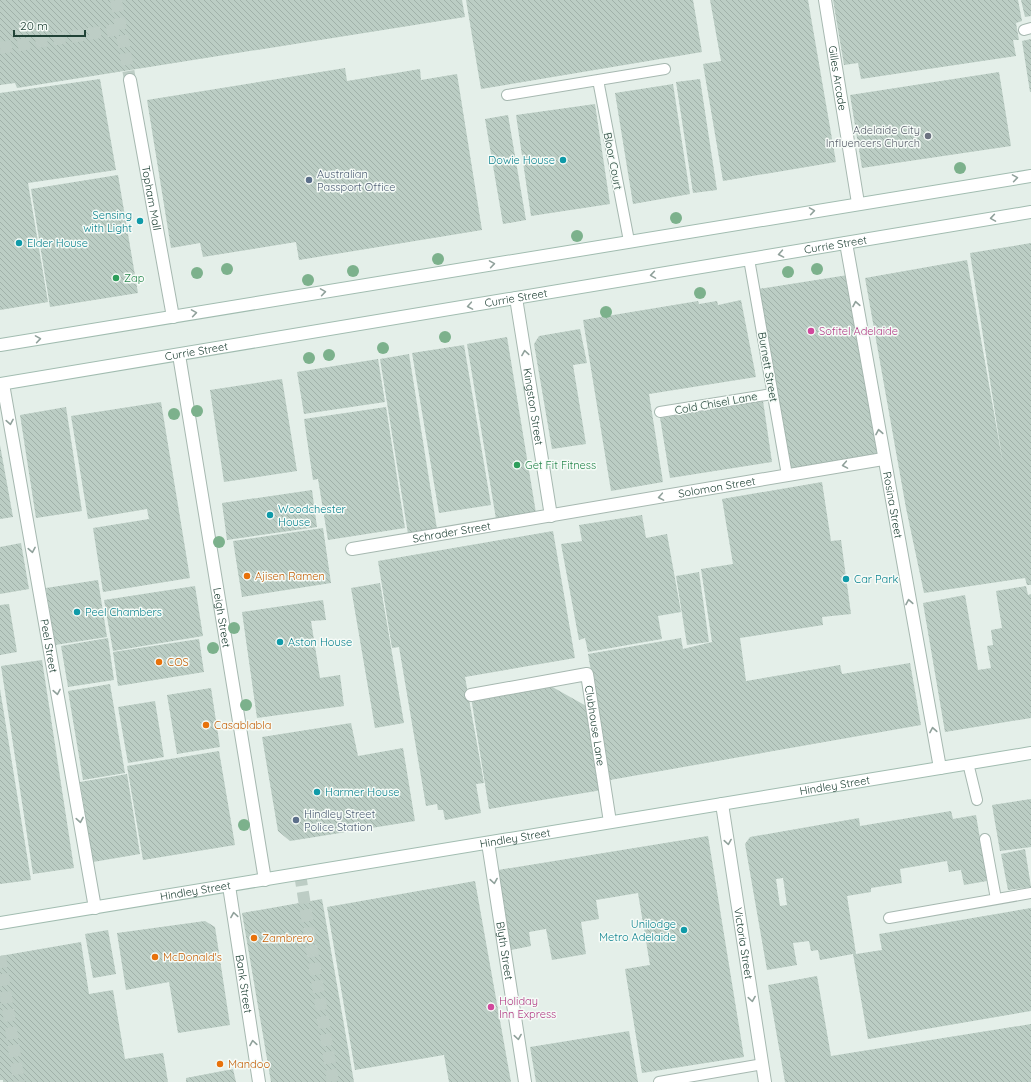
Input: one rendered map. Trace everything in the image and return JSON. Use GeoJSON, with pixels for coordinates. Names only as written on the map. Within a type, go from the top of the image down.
{"type":"FeatureCollection","features":[{"type":"Feature","properties":{"kind":"street","name":"Gilles Arcade"},"geometry":{"type":"LineString","coordinates":[[825,0],[858,203]]}},
{"type":"Feature","properties":{"kind":"street","name":"Topham Mall"},"geometry":{"type":"LineString","coordinates":[[130,80],[172,317]]}},
{"type":"Feature","properties":{"kind":"street"},"geometry":{"type":"LineString","coordinates":[[0,346],[858,203],[1031,176]]}},
{"type":"Feature","properties":{"kind":"street","name":"Currie Street"},"geometry":{"type":"LineString","coordinates":[[2,384],[1031,212]]}},
{"type":"Feature","properties":{"kind":"street","name":"Rosina Street"},"geometry":{"type":"LineString","coordinates":[[846,243],[883,459],[940,768]]}},
{"type":"Feature","properties":{"kind":"street","name":"Kingston Street"},"geometry":{"type":"LineString","coordinates":[[516,298],[551,516]]}},
{"type":"Feature","properties":{"kind":"street","name":"Leigh Street"},"geometry":{"type":"LineString","coordinates":[[179,354],[265,880]]}},
{"type":"Feature","properties":{"kind":"street","name":"Peel Street"},"geometry":{"type":"LineString","coordinates":[[2,384],[95,908]]}},
{"type":"Feature","properties":{"kind":"street","name":"Solomon Street"},"geometry":{"type":"LineString","coordinates":[[551,516],[883,459]]}},
{"type":"Feature","properties":{"kind":"street","name":"Schrader Street"},"geometry":{"type":"LineString","coordinates":[[352,549],[551,516]]}},
{"type":"Feature","properties":{"kind":"street","name":"Clubhouse Lane"},"geometry":{"type":"LineString","coordinates":[[472,695],[587,674],[610,822]]}},
{"type":"Feature","properties":{"kind":"street","name":"Hindley Street"},"geometry":{"type":"LineString","coordinates":[[0,923],[1031,753]]}},
{"type":"Feature","properties":{"kind":"street","name":"Victoria Street"},"geometry":{"type":"LineString","coordinates":[[722,804],[765,1082]]}},
{"type":"Feature","properties":{"kind":"street","name":"Blyth Street"},"geometry":{"type":"LineString","coordinates":[[488,843],[525,1082]]}},
{"type":"Feature","properties":{"kind":"street","name":"Bank Street"},"geometry":{"type":"LineString","coordinates":[[229,886],[259,1082]]}},
{"type":"Feature","properties":{"kind":"lane"},"geometry":{"type":"LineString","coordinates":[[507,95],[664,69]]}},
{"type":"Feature","properties":{"kind":"lane","name":"Bloor Court"},"geometry":{"type":"LineString","coordinates":[[598,80],[629,242]]}},
{"type":"Feature","properties":{"kind":"lane","name":"Burnett Street"},"geometry":{"type":"LineString","coordinates":[[749,259],[786,475]]}},
{"type":"Feature","properties":{"kind":"lane","name":"Cold Chisel Lane"},"geometry":{"type":"LineString","coordinates":[[660,412],[772,394]]}},
{"type":"Feature","properties":{"kind":"lane"},"geometry":{"type":"LineString","coordinates":[[968,763],[977,800]]}},
{"type":"Feature","properties":{"kind":"lane"},"geometry":{"type":"LineString","coordinates":[[984,839],[996,899]]}},
{"type":"Feature","properties":{"kind":"lane"},"geometry":{"type":"LineString","coordinates":[[889,918],[1031,893]]}},
{"type":"Feature","properties":{"kind":"lane"},"geometry":{"type":"LineString","coordinates":[[659,1082],[763,1064]]}},
{"type":"Feature","properties":{"kind":"building"},"geometry":{"type":"Polygon","coordinates":[[[0,0],[462,0],[465,17],[17,88],[15,83],[0,85],[0,0]]]}},
{"type":"Feature","properties":{"kind":"building"},"geometry":{"type":"Polygon","coordinates":[[[466,0],[693,0],[702,52],[481,89],[466,0]]]}},
{"type":"Feature","properties":{"kind":"building"},"geometry":{"type":"Polygon","coordinates":[[[710,0],[808,0],[836,162],[723,181],[703,64],[721,61],[710,0]]]}},
{"type":"Feature","properties":{"kind":"building"},"geometry":{"type":"Polygon","coordinates":[[[833,0],[1018,0],[1022,21],[1016,23],[1019,40],[1013,40],[1016,56],[861,79],[858,63],[844,65],[833,0]]]}},
{"type":"Feature","properties":{"kind":"building"},"geometry":{"type":"Polygon","coordinates":[[[1021,0],[1031,0],[1031,16],[1025,17],[1021,0]]]}},
{"type":"Feature","properties":{"kind":"building"},"geometry":{"type":"Polygon","coordinates":[[[1031,39],[1031,92],[1030,92],[1022,41],[1031,39]]]}},
{"type":"Feature","properties":{"kind":"building"},"geometry":{"type":"Polygon","coordinates":[[[345,68],[347,81],[420,69],[421,80],[457,74],[482,230],[299,260],[296,242],[203,257],[200,243],[171,248],[147,100],[345,68]]]}},
{"type":"Feature","properties":{"kind":"building"},"geometry":{"type":"Polygon","coordinates":[[[999,72],[1011,146],[862,168],[850,95],[999,72]]]}},
{"type":"Feature","properties":{"kind":"building"},"geometry":{"type":"Polygon","coordinates":[[[100,79],[116,170],[28,183],[48,302],[0,310],[0,93],[100,79]]]}},
{"type":"Feature","properties":{"kind":"building"},"geometry":{"type":"Polygon","coordinates":[[[700,79],[717,190],[693,193],[676,82],[700,79]]]}},
{"type":"Feature","properties":{"kind":"building"},"geometry":{"type":"Polygon","coordinates":[[[673,84],[690,194],[633,204],[615,93],[673,84]]]}},
{"type":"Feature","properties":{"kind":"building","name":"Dowie House"},"geometry":{"type":"Polygon","coordinates":[[[595,104],[610,204],[531,216],[516,115],[595,104]]]}},
{"type":"Feature","properties":{"kind":"building"},"geometry":{"type":"Polygon","coordinates":[[[508,115],[526,220],[503,224],[485,119],[508,115]]]}},
{"type":"Feature","properties":{"kind":"building"},"geometry":{"type":"Polygon","coordinates":[[[118,175],[138,293],[50,307],[31,189],[118,175]]]}},
{"type":"Feature","properties":{"kind":"building"},"geometry":{"type":"Polygon","coordinates":[[[1031,243],[1031,585],[1027,585],[1025,578],[924,593],[906,508],[865,278],[967,260],[1003,464],[970,253],[1031,243]]]}},
{"type":"Feature","properties":{"kind":"building","name":"Sofitel Adelaide"},"geometry":{"type":"Polygon","coordinates":[[[848,275],[880,457],[789,472],[758,289],[848,275]]]}},
{"type":"Feature","properties":{"kind":"building"},"geometry":{"type":"Polygon","coordinates":[[[741,300],[756,377],[649,394],[663,482],[611,491],[583,320],[698,301],[699,304],[717,301],[718,305],[741,300]]]}},
{"type":"Feature","properties":{"kind":"building"},"geometry":{"type":"Polygon","coordinates":[[[580,329],[587,363],[573,365],[586,444],[552,449],[534,344],[539,336],[580,329]]]}},
{"type":"Feature","properties":{"kind":"building"},"geometry":{"type":"Polygon","coordinates":[[[507,337],[536,513],[496,519],[467,344],[507,337]]]}},
{"type":"Feature","properties":{"kind":"building"},"geometry":{"type":"Polygon","coordinates":[[[464,345],[491,505],[439,513],[412,353],[464,345]]]}},
{"type":"Feature","properties":{"kind":"building"},"geometry":{"type":"Polygon","coordinates":[[[409,354],[437,529],[408,534],[380,359],[409,354]]]}},
{"type":"Feature","properties":{"kind":"building"},"geometry":{"type":"Polygon","coordinates":[[[378,359],[385,402],[304,414],[297,372],[378,359]]]}},
{"type":"Feature","properties":{"kind":"building"},"geometry":{"type":"Polygon","coordinates":[[[282,379],[297,471],[224,482],[210,390],[282,379]]]}},
{"type":"Feature","properties":{"kind":"building"},"geometry":{"type":"Polygon","coordinates":[[[763,401],[772,462],[670,478],[660,418],[763,401]]]}},
{"type":"Feature","properties":{"kind":"building"},"geometry":{"type":"Polygon","coordinates":[[[161,402],[190,578],[103,592],[93,528],[149,519],[147,509],[88,519],[71,416],[161,402]]]}},
{"type":"Feature","properties":{"kind":"building"},"geometry":{"type":"Polygon","coordinates":[[[66,407],[82,511],[36,518],[20,415],[66,407]]]}},
{"type":"Feature","properties":{"kind":"building"},"geometry":{"type":"Polygon","coordinates":[[[386,407],[405,528],[328,540],[318,479],[313,480],[304,419],[386,407]]]}},
{"type":"Feature","properties":{"kind":"building"},"geometry":{"type":"Polygon","coordinates":[[[0,445],[13,517],[0,519],[0,445]]]}},
{"type":"Feature","properties":{"kind":"building"},"geometry":{"type":"Polygon","coordinates":[[[822,482],[831,541],[841,540],[851,614],[822,617],[823,625],[740,638],[746,681],[840,665],[842,674],[910,663],[921,725],[610,780],[588,654],[681,638],[683,649],[712,642],[701,569],[733,564],[722,499],[822,482]]]}},
{"type":"Feature","properties":{"kind":"building","name":"Woodchester House"},"geometry":{"type":"Polygon","coordinates":[[[312,490],[317,527],[227,540],[222,503],[312,490]]]}},
{"type":"Feature","properties":{"kind":"building"},"geometry":{"type":"Polygon","coordinates":[[[642,515],[646,538],[667,534],[681,612],[658,616],[662,639],[588,652],[585,638],[579,640],[561,544],[582,541],[579,525],[642,515]]]}},
{"type":"Feature","properties":{"kind":"building"},"geometry":{"type":"Polygon","coordinates":[[[323,528],[331,583],[242,597],[233,541],[323,528]]]}},
{"type":"Feature","properties":{"kind":"building"},"geometry":{"type":"Polygon","coordinates":[[[553,531],[575,658],[465,677],[484,783],[476,784],[481,813],[445,820],[443,810],[438,810],[437,804],[426,806],[399,647],[392,648],[378,561],[553,531]]]}},
{"type":"Feature","properties":{"kind":"building"},"geometry":{"type":"Polygon","coordinates":[[[21,543],[29,589],[0,594],[0,547],[21,543]]]}},
{"type":"Feature","properties":{"kind":"building"},"geometry":{"type":"Polygon","coordinates":[[[699,572],[709,642],[687,645],[676,576],[699,572]]]}},
{"type":"Feature","properties":{"kind":"building","name":"Peel Chambers"},"geometry":{"type":"Polygon","coordinates":[[[98,580],[107,637],[55,645],[46,588],[98,580]]]}},
{"type":"Feature","properties":{"kind":"building"},"geometry":{"type":"Polygon","coordinates":[[[380,583],[404,723],[375,728],[351,588],[380,583]]]}},
{"type":"Feature","properties":{"kind":"building"},"geometry":{"type":"Polygon","coordinates":[[[195,586],[203,636],[113,651],[104,600],[195,586]]]}},
{"type":"Feature","properties":{"kind":"building"},"geometry":{"type":"Polygon","coordinates":[[[1026,586],[1028,595],[1031,594],[1031,718],[945,732],[923,603],[965,595],[978,670],[991,668],[987,646],[993,645],[991,630],[1002,628],[996,591],[1026,586]]]}},
{"type":"Feature","properties":{"kind":"building","name":"Aston House"},"geometry":{"type":"Polygon","coordinates":[[[323,600],[326,620],[311,621],[320,678],[340,675],[344,706],[257,718],[242,612],[323,600]]]}},
{"type":"Feature","properties":{"kind":"building"},"geometry":{"type":"Polygon","coordinates":[[[9,604],[17,652],[0,655],[0,605],[9,604]]]}},
{"type":"Feature","properties":{"kind":"building"},"geometry":{"type":"Polygon","coordinates":[[[108,638],[114,680],[68,687],[61,646],[108,638]]]}},
{"type":"Feature","properties":{"kind":"building","name":"COS"},"geometry":{"type":"Polygon","coordinates":[[[199,639],[204,672],[118,686],[113,652],[199,639]]]}},
{"type":"Feature","properties":{"kind":"building"},"geometry":{"type":"Polygon","coordinates":[[[42,660],[74,868],[33,874],[1,666],[42,660]]]}},
{"type":"Feature","properties":{"kind":"building"},"geometry":{"type":"Polygon","coordinates":[[[110,684],[125,773],[83,780],[68,691],[110,684]]]}},
{"type":"Feature","properties":{"kind":"building"},"geometry":{"type":"Polygon","coordinates":[[[547,684],[588,707],[602,790],[489,809],[471,697],[547,684]]]}},
{"type":"Feature","properties":{"kind":"building"},"geometry":{"type":"Polygon","coordinates":[[[211,688],[220,747],[177,754],[167,695],[211,688]]]}},
{"type":"Feature","properties":{"kind":"building"},"geometry":{"type":"Polygon","coordinates":[[[0,689],[31,880],[0,884],[0,689]]]}},
{"type":"Feature","properties":{"kind":"building"},"geometry":{"type":"Polygon","coordinates":[[[155,701],[164,757],[128,763],[118,707],[155,701]]]}},
{"type":"Feature","properties":{"kind":"building","name":"Harmer House"},"geometry":{"type":"Polygon","coordinates":[[[351,723],[358,756],[403,748],[415,821],[290,841],[278,831],[262,737],[351,723]]]}},
{"type":"Feature","properties":{"kind":"building"},"geometry":{"type":"Polygon","coordinates":[[[219,751],[235,845],[143,860],[127,766],[219,751]]]}},
{"type":"Feature","properties":{"kind":"building"},"geometry":{"type":"Polygon","coordinates":[[[127,774],[140,854],[93,862],[80,782],[127,774]]]}},
{"type":"Feature","properties":{"kind":"building"},"geometry":{"type":"Polygon","coordinates":[[[1031,799],[1031,847],[1000,851],[992,805],[1031,799]]]}},
{"type":"Feature","properties":{"kind":"building"},"geometry":{"type":"Polygon","coordinates":[[[951,811],[953,819],[976,815],[987,881],[964,885],[961,870],[949,872],[947,861],[900,869],[902,883],[871,888],[871,892],[847,896],[856,954],[882,950],[879,934],[1031,908],[1031,1011],[868,1039],[853,954],[820,960],[818,950],[811,951],[809,941],[793,943],[797,965],[767,970],[745,844],[750,837],[859,818],[860,826],[951,811]],[[783,878],[776,879],[780,906],[787,905],[783,878]]]}},
{"type":"Feature","properties":{"kind":"building"},"geometry":{"type":"Polygon","coordinates":[[[708,836],[744,1057],[642,1073],[625,969],[650,965],[638,893],[596,900],[599,919],[581,922],[586,954],[552,960],[546,929],[529,932],[531,946],[511,950],[498,870],[708,836]]]}},
{"type":"Feature","properties":{"kind":"building"},"geometry":{"type":"Polygon","coordinates":[[[1025,849],[1031,887],[1008,890],[1001,854],[1025,849]]]}},
{"type":"Feature","properties":{"kind":"building"},"geometry":{"type":"Polygon","coordinates":[[[475,881],[511,1082],[449,1082],[444,1055],[355,1070],[327,907],[475,881]]]}},
{"type":"Feature","properties":{"kind":"building"},"geometry":{"type":"Polygon","coordinates":[[[322,899],[354,1082],[271,1082],[242,913],[322,899]]]}},
{"type":"Feature","properties":{"kind":"building"},"geometry":{"type":"Polygon","coordinates":[[[205,921],[215,927],[230,1025],[178,1033],[169,982],[126,990],[117,933],[205,921]]]}},
{"type":"Feature","properties":{"kind":"building"},"geometry":{"type":"Polygon","coordinates":[[[108,930],[116,974],[93,978],[85,934],[108,930]]]}},
{"type":"Feature","properties":{"kind":"building"},"geometry":{"type":"Polygon","coordinates":[[[81,942],[89,994],[113,990],[125,1059],[163,1053],[168,1082],[3,1082],[3,1080],[0,1080],[0,956],[81,942]]]}},
{"type":"Feature","properties":{"kind":"building"},"geometry":{"type":"Polygon","coordinates":[[[817,976],[831,1056],[1031,1024],[1031,1082],[785,1082],[768,985],[817,976]]]}},
{"type":"Feature","properties":{"kind":"building"},"geometry":{"type":"Polygon","coordinates":[[[629,1031],[638,1082],[536,1082],[530,1047],[629,1031]]]}},
{"type":"Feature","properties":{"kind":"building"},"geometry":{"type":"Polygon","coordinates":[[[233,1069],[236,1082],[186,1082],[186,1078],[233,1069]]]}},
{"type":"Feature","properties":{"kind":"tunnel"},"geometry":{"type":"LineString","coordinates":[[116,0],[130,80]]}},
{"type":"Feature","properties":{"kind":"tunnel"},"geometry":{"type":"LineString","coordinates":[[0,48],[121,29]]}},
{"type":"Feature","properties":{"kind":"tunnel"},"geometry":{"type":"LineString","coordinates":[[300,874],[333,1082]]}},
{"type":"Feature","properties":{"kind":"tunnel"},"geometry":{"type":"LineString","coordinates":[[0,956],[19,1082]]}},
{"type":"Feature","properties":{"kind":"place","name":"Adelaide City Influencers Church"},"geometry":{"type":"Point","coordinates":[928,136]}},
{"type":"Feature","properties":{"kind":"place","name":"Dowie House"},"geometry":{"type":"Point","coordinates":[563,160]}},
{"type":"Feature","properties":{"kind":"place","name":"Australian Passport Office"},"geometry":{"type":"Point","coordinates":[309,180]}},
{"type":"Feature","properties":{"kind":"place","name":"Sensing with Light"},"geometry":{"type":"Point","coordinates":[140,221]}},
{"type":"Feature","properties":{"kind":"place","name":"Elder House"},"geometry":{"type":"Point","coordinates":[19,243]}},
{"type":"Feature","properties":{"kind":"place","name":"Zap"},"geometry":{"type":"Point","coordinates":[116,278]}},
{"type":"Feature","properties":{"kind":"place","name":"Sofitel Adelaide"},"geometry":{"type":"Point","coordinates":[811,331]}},
{"type":"Feature","properties":{"kind":"place","name":"Get Fit Fitness"},"geometry":{"type":"Point","coordinates":[517,465]}},
{"type":"Feature","properties":{"kind":"place","name":"Woodchester House"},"geometry":{"type":"Point","coordinates":[270,515]}},
{"type":"Feature","properties":{"kind":"place","name":"Ajisen Ramen"},"geometry":{"type":"Point","coordinates":[247,576]}},
{"type":"Feature","properties":{"kind":"place","name":"Car Park"},"geometry":{"type":"Point","coordinates":[846,579]}},
{"type":"Feature","properties":{"kind":"place","name":"Peel Chambers"},"geometry":{"type":"Point","coordinates":[77,612]}},
{"type":"Feature","properties":{"kind":"place","name":"Aston House"},"geometry":{"type":"Point","coordinates":[280,642]}},
{"type":"Feature","properties":{"kind":"place","name":"COS"},"geometry":{"type":"Point","coordinates":[159,662]}},
{"type":"Feature","properties":{"kind":"place","name":"Casablabla"},"geometry":{"type":"Point","coordinates":[206,725]}},
{"type":"Feature","properties":{"kind":"place","name":"Harmer House"},"geometry":{"type":"Point","coordinates":[317,792]}},
{"type":"Feature","properties":{"kind":"place","name":"Hindley Street Police Station"},"geometry":{"type":"Point","coordinates":[296,820]}},
{"type":"Feature","properties":{"kind":"place","name":"Unilodge Metro Adelaide"},"geometry":{"type":"Point","coordinates":[684,930]}},
{"type":"Feature","properties":{"kind":"place","name":"Zambrero"},"geometry":{"type":"Point","coordinates":[254,938]}},
{"type":"Feature","properties":{"kind":"place","name":"McDonald's"},"geometry":{"type":"Point","coordinates":[155,957]}},
{"type":"Feature","properties":{"kind":"place","name":"Holiday Inn Express"},"geometry":{"type":"Point","coordinates":[491,1007]}},
{"type":"Feature","properties":{"kind":"place","name":"Mandoo"},"geometry":{"type":"Point","coordinates":[220,1064]}}]}
